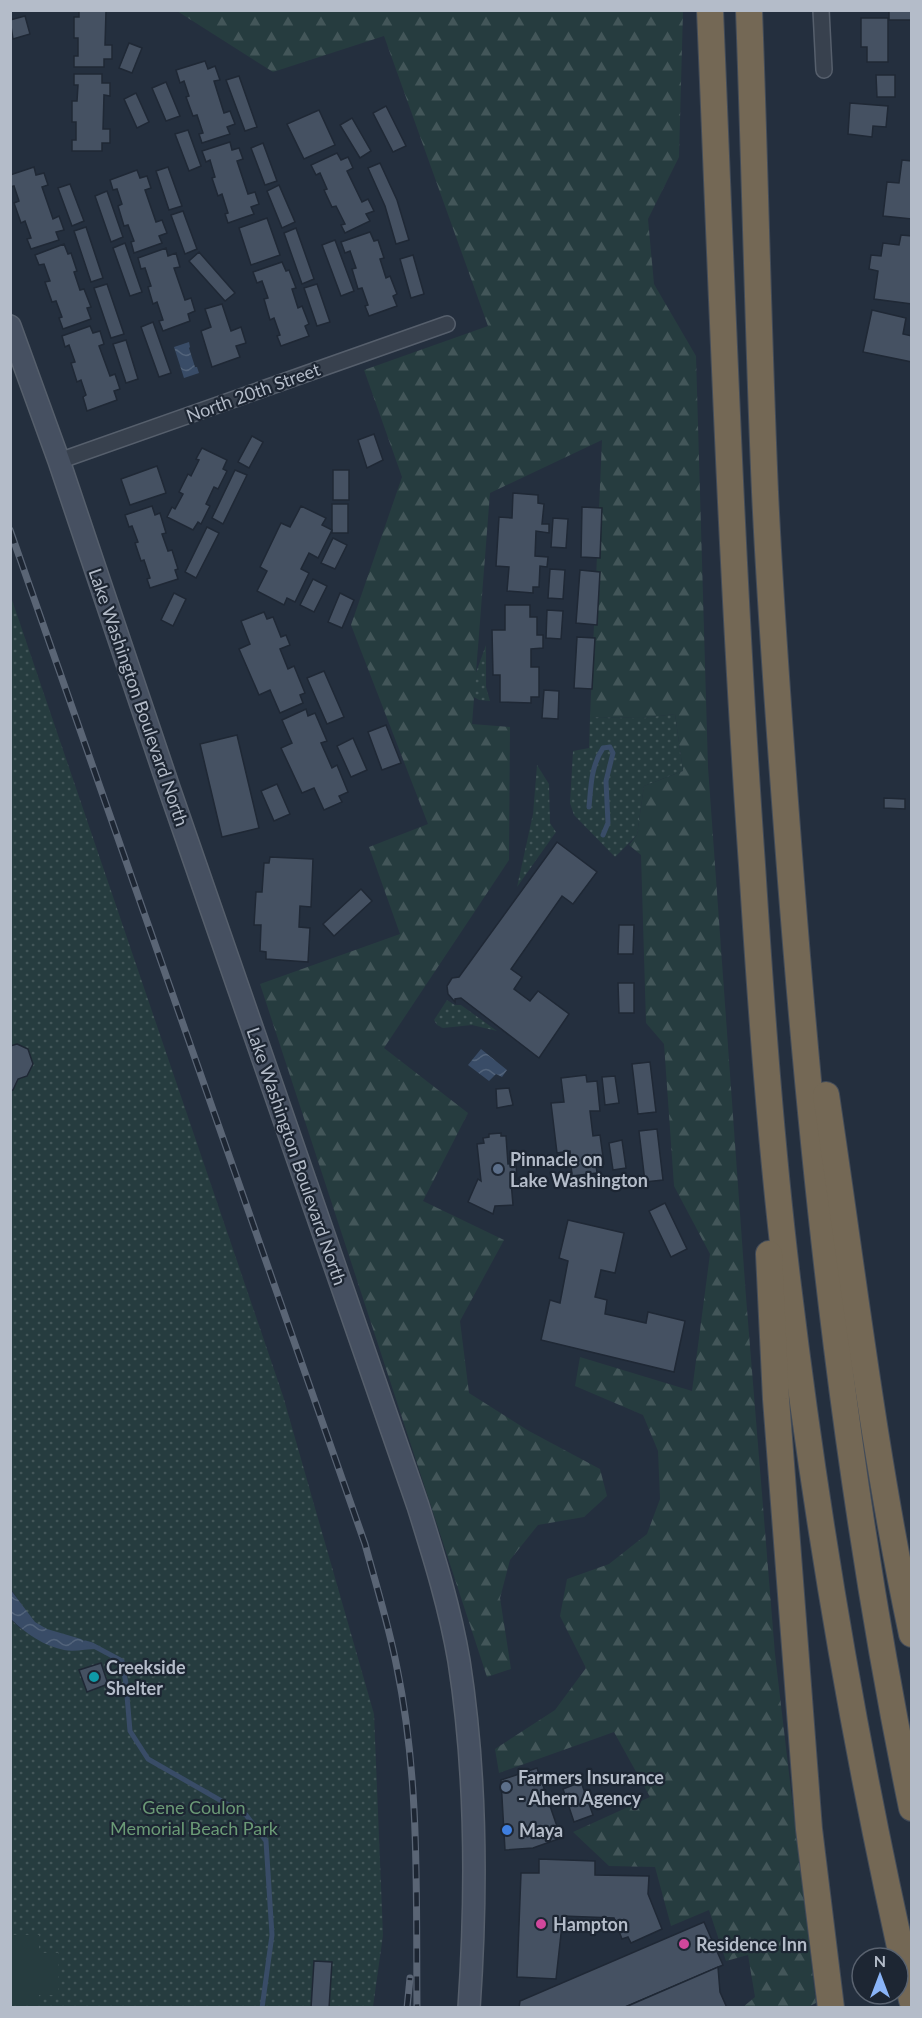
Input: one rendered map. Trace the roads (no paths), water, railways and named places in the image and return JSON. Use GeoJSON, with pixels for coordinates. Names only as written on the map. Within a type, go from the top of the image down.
{"type":"FeatureCollection","features":[{"type":"Feature","properties":{"kind":"highway"},"geometry":{"type":"LineString","coordinates":[[710,10],[730,504],[745,763],[763,1014],[788,1285],[834,1608],[868,1801],[912,2000]]}},
{"type":"Feature","properties":{"kind":"highway"},"geometry":{"type":"LineString","coordinates":[[749,10],[765,488],[772,620],[801,1013],[841,1382],[861,1525],[912,1808]]}},
{"type":"Feature","properties":{"kind":"highway"},"geometry":{"type":"LineString","coordinates":[[788,831],[873,1424],[893,1547],[912,1634]]}},
{"type":"Feature","properties":{"kind":"highway"},"geometry":{"type":"LineString","coordinates":[[763,1014],[768,1250],[776,1399],[809,1829],[831,2007]]}},
{"type":"Feature","properties":{"kind":"street"},"geometry":{"type":"LineString","coordinates":[[820,10],[824,70]]}},
{"type":"Feature","properties":{"kind":"street","name":"North 20th Street"},"geometry":{"type":"LineString","coordinates":[[60,461],[447,324]]}},
{"type":"Feature","properties":{"kind":"street","name":"Lake Washington Boulevard North"},"geometry":{"type":"LineString","coordinates":[[10,326],[60,461],[169,788],[418,1506],[444,1594],[459,1660],[472,1780],[476,1864],[470,2007]]}},
{"type":"Feature","properties":{"kind":"water"},"geometry":{"type":"Polygon","coordinates":[[[189,342],[195,367],[199,373],[184,378],[174,347],[189,342]]]}},
{"type":"Feature","properties":{"kind":"water"},"geometry":{"type":"Polygon","coordinates":[[[481,1049],[507,1070],[502,1077],[496,1074],[489,1081],[468,1065],[481,1049]]]}},
{"type":"Feature","properties":{"kind":"water"},"geometry":{"type":"Polygon","coordinates":[[[10,1589],[35,1622],[47,1629],[81,1639],[97,1649],[64,1650],[42,1642],[29,1634],[11,1619],[10,1589]]]}},
{"type":"Feature","properties":{"kind":"waterway"},"geometry":{"type":"LineString","coordinates":[[589,807],[592,776],[596,762],[603,748],[610,747],[613,753],[606,781],[608,823],[603,835]]}},
{"type":"Feature","properties":{"kind":"waterway"},"geometry":{"type":"LineString","coordinates":[[85,1643],[122,1661],[130,1731],[148,1759],[246,1815],[266,1841],[272,1935],[262,2008]]}},
{"type":"Feature","properties":{"kind":"railway"},"geometry":{"type":"LineString","coordinates":[[10,530],[365,1544],[397,1668],[410,1752],[415,1837],[417,2008]]}},
{"type":"Feature","properties":{"kind":"railway"},"geometry":{"type":"LineString","coordinates":[[407,2008],[410,1978]]}},
{"type":"Feature","properties":{"kind":"place","name":"Pinnacle on Lake Washington"},"geometry":{"type":"Point","coordinates":[498,1169]}},
{"type":"Feature","properties":{"kind":"place","name":"Creekside Shelter"},"geometry":{"type":"Point","coordinates":[94,1677]}},
{"type":"Feature","properties":{"kind":"place","name":"Farmers Insurance - Ahern Agency"},"geometry":{"type":"Point","coordinates":[506,1787]}},
{"type":"Feature","properties":{"kind":"place","name":"Maya"},"geometry":{"type":"Point","coordinates":[507,1830]}},
{"type":"Feature","properties":{"kind":"place","name":"Hampton"},"geometry":{"type":"Point","coordinates":[541,1924]}},
{"type":"Feature","properties":{"kind":"place","name":"Residence Inn"},"geometry":{"type":"Point","coordinates":[684,1944]}},
{"type":"Feature","properties":{"kind":"park label","name":"Gene Coulon Memorial Beach Park"},"geometry":{"type":"Point","coordinates":[194,1817]}}]}
